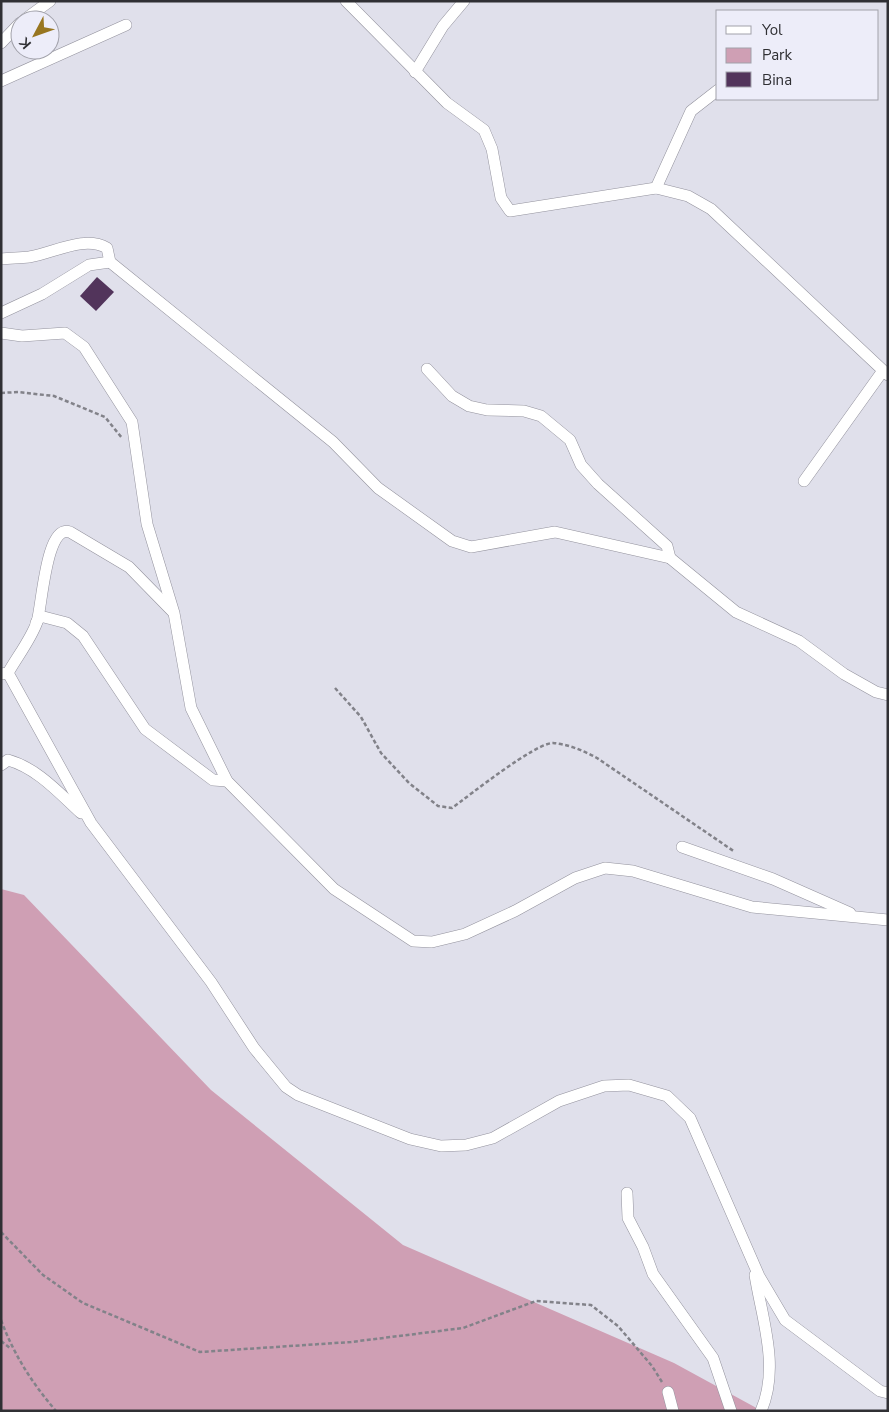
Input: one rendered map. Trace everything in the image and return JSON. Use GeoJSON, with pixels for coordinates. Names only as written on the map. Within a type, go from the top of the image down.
{"type":"FeatureCollection","features":[{"type":"Feature","properties":{"kind":"street"},"geometry":{"type":"LineString","coordinates":[[38,10],[50,1]]}},
{"type":"Feature","properties":{"kind":"street"},"geometry":{"type":"LineString","coordinates":[[346,1],[447,103],[484,130],[492,149],[501,198],[510,211],[656,188],[688,196],[710,209],[885,374],[804,481]]}},
{"type":"Feature","properties":{"kind":"street"},"geometry":{"type":"LineString","coordinates":[[415,72],[443,26],[464,1]]}},
{"type":"Feature","properties":{"kind":"street"},"geometry":{"type":"LineString","coordinates":[[1,81],[126,25]]}},
{"type":"Feature","properties":{"kind":"street"},"geometry":{"type":"LineString","coordinates":[[1,43],[10,34]]}},
{"type":"Feature","properties":{"kind":"street"},"geometry":{"type":"LineString","coordinates":[[656,188],[691,110],[716,91]]}},
{"type":"Feature","properties":{"kind":"street"},"geometry":{"type":"LineString","coordinates":[[1,258],[30,256],[63,247],[98,243],[107,248],[110,262],[333,442],[378,488],[452,541],[471,547],[555,532],[670,558],[736,612],[799,641],[844,674],[876,692],[888,695]]}},
{"type":"Feature","properties":{"kind":"street"},"geometry":{"type":"LineString","coordinates":[[1,313],[42,294],[88,265],[110,262]]}},
{"type":"Feature","properties":{"kind":"street"},"geometry":{"type":"LineString","coordinates":[[1,333],[22,336],[65,334],[84,348],[132,422],[135,454],[147,524],[174,613],[191,708],[227,781],[334,889],[413,941],[432,942],[465,934],[516,911],[575,878],[605,868],[633,871],[752,907],[888,920]]}},
{"type":"Feature","properties":{"kind":"street"},"geometry":{"type":"LineString","coordinates":[[427,369],[452,396],[469,406],[487,410],[524,411],[541,416],[570,440],[581,466],[598,484],[667,546],[670,558]]}},
{"type":"Feature","properties":{"kind":"street"},"geometry":{"type":"LineString","coordinates":[[36,623],[51,548],[57,535],[67,530],[129,567],[174,613]]}},
{"type":"Feature","properties":{"kind":"street"},"geometry":{"type":"LineString","coordinates":[[227,781],[213,780],[145,729],[83,636],[67,623],[40,616],[5,673],[88,819],[211,982],[254,1048],[286,1087],[298,1096],[410,1139],[441,1146],[466,1145],[493,1138],[560,1101],[604,1086],[629,1085],[667,1096],[690,1118],[753,1263],[785,1320],[880,1391],[888,1394]]}},
{"type":"Feature","properties":{"kind":"street"},"geometry":{"type":"LineString","coordinates":[[1,765],[8,760],[18,763],[37,774],[88,819]]}},
{"type":"Feature","properties":{"kind":"street"},"geometry":{"type":"LineString","coordinates":[[682,847],[773,879],[861,918]]}},
{"type":"Feature","properties":{"kind":"street"},"geometry":{"type":"LineString","coordinates":[[627,1193],[628,1218],[643,1247],[653,1274],[713,1358],[731,1411]]}},
{"type":"Feature","properties":{"kind":"street"},"geometry":{"type":"LineString","coordinates":[[753,1263],[768,1342],[770,1373],[761,1411]]}},
{"type":"Feature","properties":{"kind":"street"},"geometry":{"type":"LineString","coordinates":[[668,1392],[673,1411]]}},
{"type":"Feature","properties":{"kind":"path"},"geometry":{"type":"LineString","coordinates":[[1,393],[18,392],[54,396],[105,417],[135,454]]}},
{"type":"Feature","properties":{"kind":"path"},"geometry":{"type":"LineString","coordinates":[[335,688],[361,717],[381,753],[409,783],[438,806],[452,808],[529,753],[552,743],[582,750],[597,758],[742,856]]}},
{"type":"Feature","properties":{"kind":"path"},"geometry":{"type":"LineString","coordinates":[[1,1232],[43,1275],[83,1303],[200,1352],[351,1342],[464,1328],[536,1301],[590,1305],[618,1326],[652,1366],[668,1392]]}},
{"type":"Feature","properties":{"kind":"path"},"geometry":{"type":"LineString","coordinates":[[1,1320],[12,1349],[34,1385],[56,1411]]}},
{"type":"Feature","properties":{"kind":"path"},"geometry":{"type":"LineString","coordinates":[[1,1341],[12,1349]]}},
{"type":"Feature","properties":{"kind":"green space"},"geometry":{"type":"Polygon","coordinates":[[[1,889],[24,895],[211,1090],[403,1245],[674,1363],[762,1411],[1,1411],[1,889]]]}},
{"type":"Feature","properties":{"kind":"building"},"geometry":{"type":"Polygon","coordinates":[[[97,277],[114,292],[96,311],[80,296],[97,277]]]}}]}
